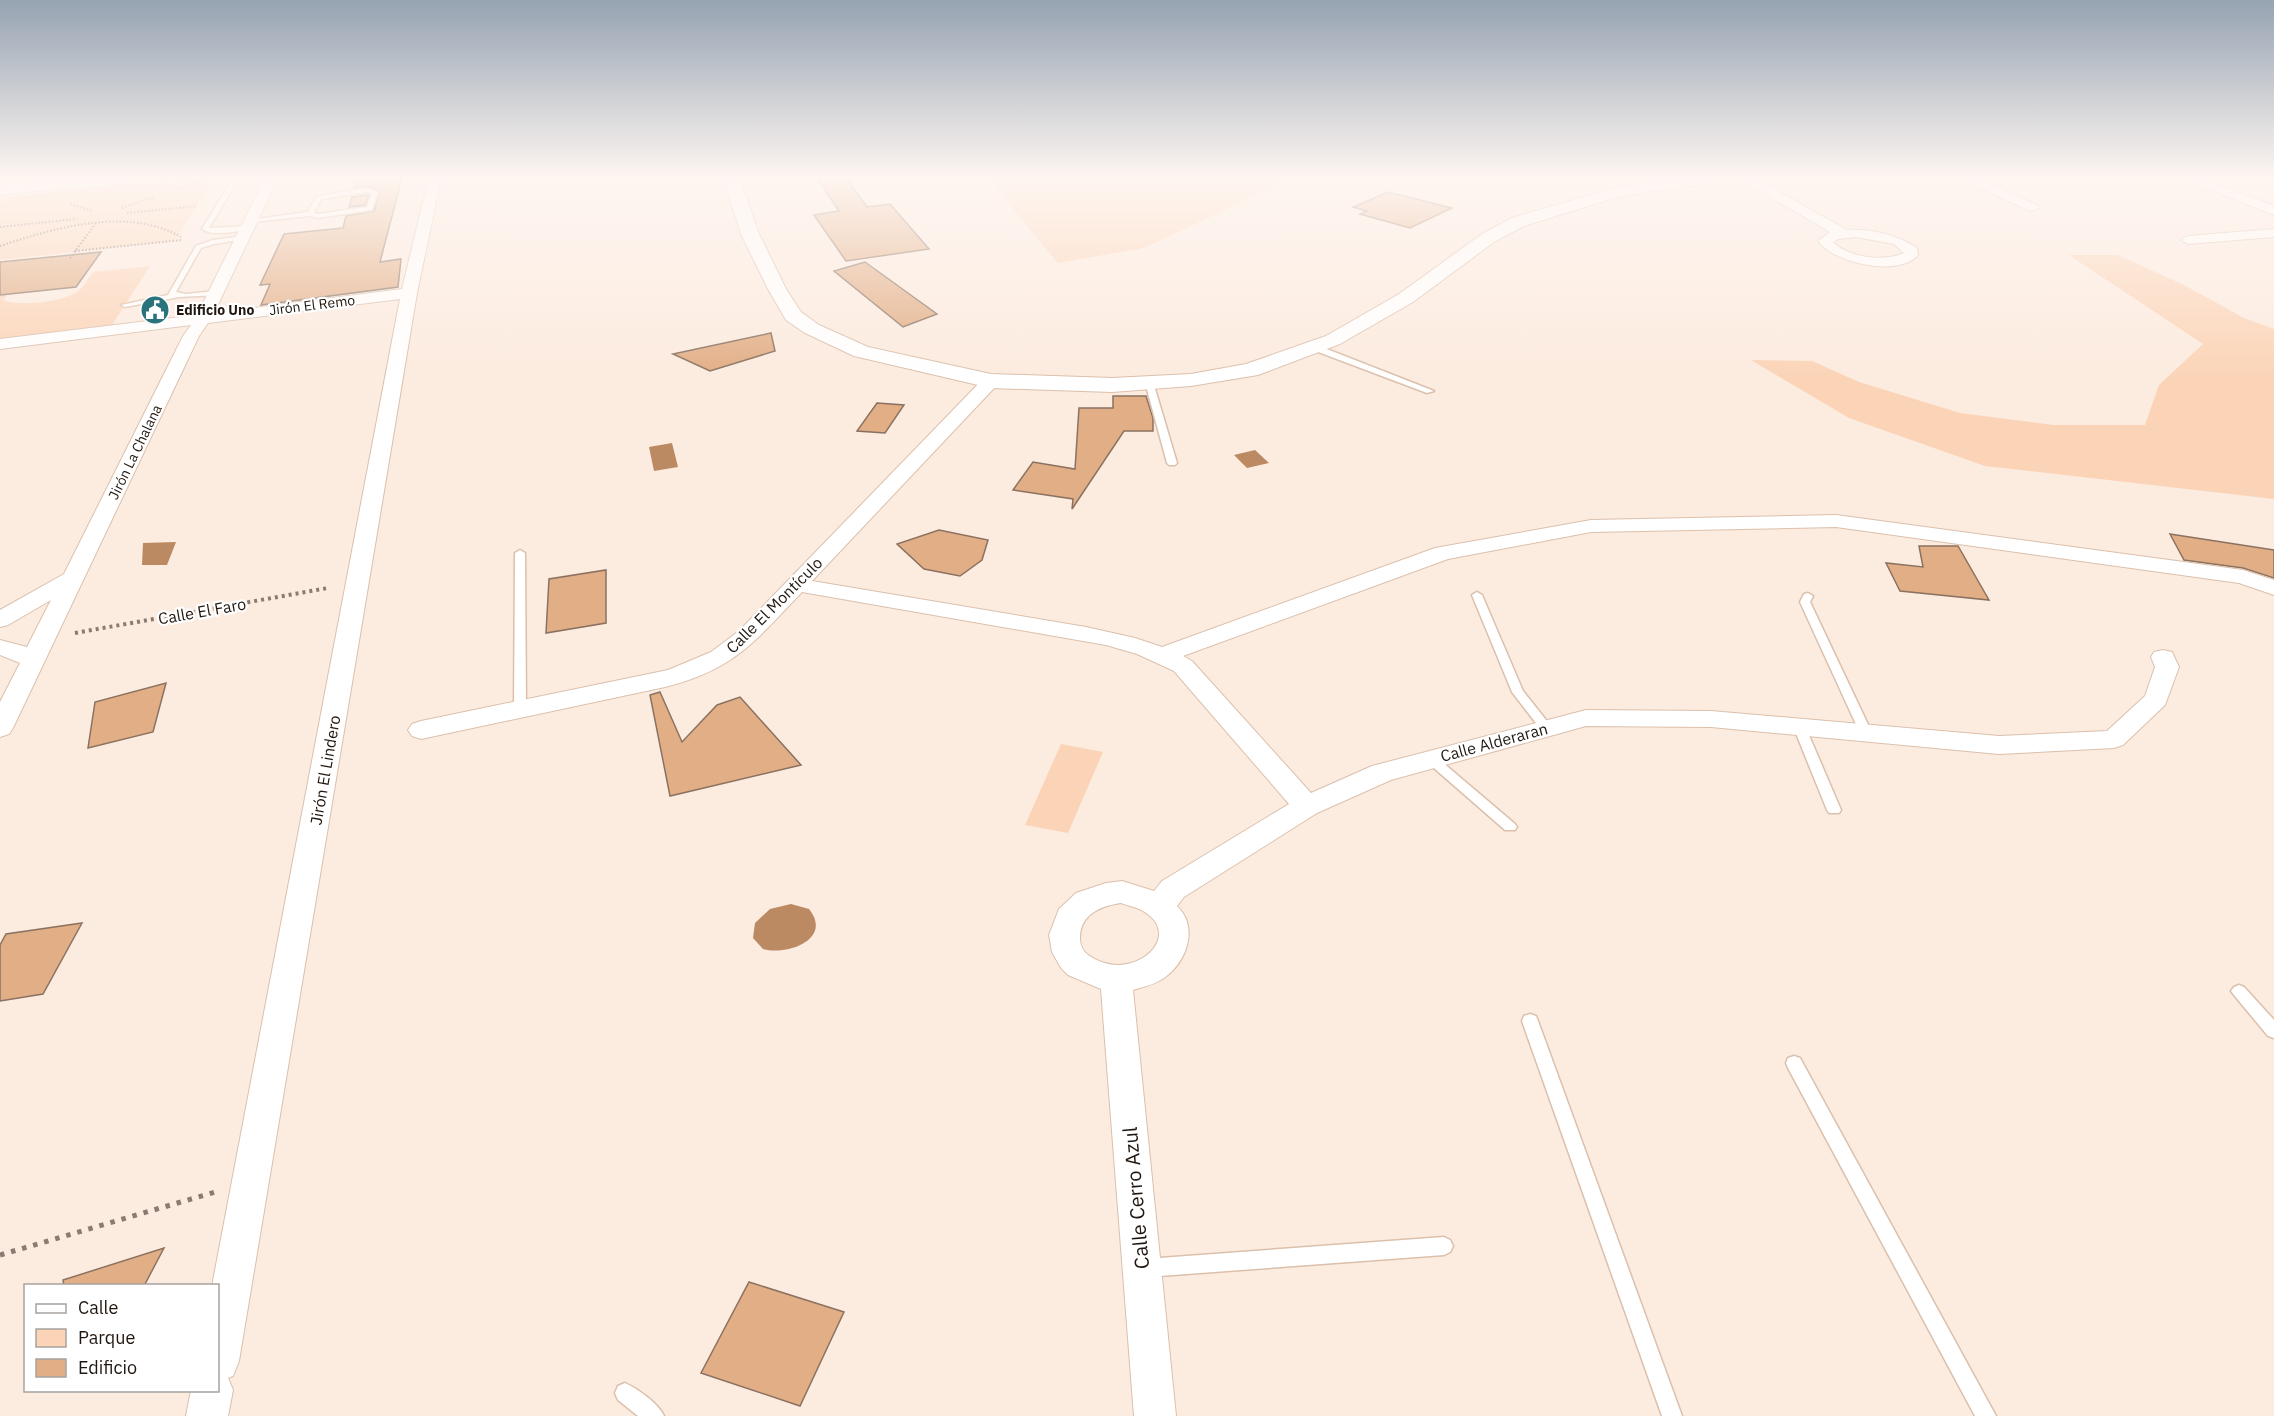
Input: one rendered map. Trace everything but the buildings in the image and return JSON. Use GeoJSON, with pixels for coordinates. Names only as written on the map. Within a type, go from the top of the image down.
{"type":"FeatureCollection","features":[{"type":"Feature","properties":{"kind":"street","name":"Jirón La Chalana"},"geometry":{"type":"LineString","coordinates":[[0,728],[191,336],[203,319],[240,244]]}},
{"type":"Feature","properties":{"kind":"street","name":"Jirón El Lindero"},"geometry":{"type":"LineString","coordinates":[[219,1355],[409,293],[420,244]]}},
{"type":"Feature","properties":{"kind":"street"},"geometry":{"type":"LineString","coordinates":[[755,244],[793,316],[812,329],[861,352],[991,381],[1112,385],[1191,380],[1250,370],[1316,348],[1406,298],[1480,244]]}},
{"type":"Feature","properties":{"kind":"street"},"geometry":{"type":"LineString","coordinates":[[1828,244],[1834,250],[1844,254],[1884,261],[1906,259],[1911,255],[1912,251],[1902,244]]}},
{"type":"Feature","properties":{"kind":"street","name":"Jirón El Remo"},"geometry":{"type":"LineString","coordinates":[[0,344],[409,293]]}},
{"type":"Feature","properties":{"kind":"street","name":"Calle El Montículo"},"geometry":{"type":"LineString","coordinates":[[422,730],[665,679],[703,667],[737,646],[991,381]]}},
{"type":"Feature","properties":{"kind":"street"},"geometry":{"type":"LineString","coordinates":[[1163,654],[1443,553],[1591,526],[1836,521],[2243,577],[2274,588]]}},
{"type":"Feature","properties":{"kind":"street"},"geometry":{"type":"LineString","coordinates":[[0,620],[75,577]]}},
{"type":"Feature","properties":{"kind":"street"},"geometry":{"type":"LineString","coordinates":[[795,584],[1097,637],[1138,645],[1163,654],[1183,666],[1307,806]]}},
{"type":"Feature","properties":{"kind":"street"},"geometry":{"type":"LineString","coordinates":[[0,647],[24,654],[34,662]]}},
{"type":"Feature","properties":{"kind":"street","name":"Calle Alderaran"},"geometry":{"type":"LineString","coordinates":[[1160,905],[1173,889],[1307,806],[1382,773],[1586,718],[1711,719],[1999,746],[2114,739],[2156,699],[2167,667],[2163,657]]}},
{"type":"Feature","properties":{"kind":"street"},"geometry":{"type":"LineString","coordinates":[[1122,892],[1142,896],[1160,905],[1172,919],[1176,936],[1171,953],[1158,967],[1138,977],[1116,980],[1094,975],[1077,965],[1066,950],[1063,933],[1070,917],[1083,904],[1101,895],[1122,892]]}},
{"type":"Feature","properties":{"kind":"street","name":"Calle Cerro Azul"},"geometry":{"type":"LineString","coordinates":[[1116,980],[1155,1416]]}},
{"type":"Feature","properties":{"kind":"street"},"geometry":{"type":"LineString","coordinates":[[207,1416],[212,1392]]}},
{"type":"Feature","properties":{"kind":"lane"},"geometry":{"type":"LineString","coordinates":[[176,296],[171,294],[198,247],[207,244]]}},
{"type":"Feature","properties":{"kind":"lane"},"geometry":{"type":"LineString","coordinates":[[124,304],[216,293]]}},
{"type":"Feature","properties":{"kind":"lane"},"geometry":{"type":"LineString","coordinates":[[1316,348],[1430,391]]}},
{"type":"Feature","properties":{"kind":"lane"},"geometry":{"type":"LineString","coordinates":[[1149,382],[1172,463]]}},
{"type":"Feature","properties":{"kind":"lane"},"geometry":{"type":"LineString","coordinates":[[520,553],[520,710]]}},
{"type":"Feature","properties":{"kind":"lane"},"geometry":{"type":"LineString","coordinates":[[1477,595],[1518,692],[1546,728]]}},
{"type":"Feature","properties":{"kind":"lane"},"geometry":{"type":"LineString","coordinates":[[1808,596],[1805,602],[1866,733]]}},
{"type":"Feature","properties":{"kind":"lane"},"geometry":{"type":"LineString","coordinates":[[1799,726],[1834,810]]}},
{"type":"Feature","properties":{"kind":"lane"},"geometry":{"type":"LineString","coordinates":[[1431,759],[1510,827]]}},
{"type":"Feature","properties":{"kind":"lane"},"geometry":{"type":"LineString","coordinates":[[2239,991],[2274,1031]]}},
{"type":"Feature","properties":{"kind":"lane"},"geometry":{"type":"LineString","coordinates":[[1530,1021],[1672,1416]]}},
{"type":"Feature","properties":{"kind":"lane"},"geometry":{"type":"LineString","coordinates":[[1794,1063],[1986,1416]]}},
{"type":"Feature","properties":{"kind":"lane"},"geometry":{"type":"LineString","coordinates":[[1142,1269],[1444,1246]]}},
{"type":"Feature","properties":{"kind":"lane"},"geometry":{"type":"LineString","coordinates":[[625,1393],[654,1416]]}},
{"type":"Feature","properties":{"kind":"path"},"geometry":{"type":"LineString","coordinates":[[70,258],[80,244]]}},
{"type":"Feature","properties":{"kind":"path"},"geometry":{"type":"LineString","coordinates":[[75,251],[136,244]]}},
{"type":"Feature","properties":{"kind":"path","name":"Calle El Faro"},"geometry":{"type":"LineString","coordinates":[[45,638],[358,583]]}},
{"type":"Feature","properties":{"kind":"path"},"geometry":{"type":"LineString","coordinates":[[0,1255],[250,1182]]}},
{"type":"Feature","properties":{"kind":"green space"},"geometry":{"type":"Polygon","coordinates":[[[0,244],[147,244],[0,260],[0,244]]]}},
{"type":"Feature","properties":{"kind":"green space"},"geometry":{"type":"Polygon","coordinates":[[[1042,244],[1152,244],[1144,248],[1058,263],[1042,244]]]}},
{"type":"Feature","properties":{"kind":"green space"},"geometry":{"type":"Polygon","coordinates":[[[2069,255],[2118,255],[2184,285],[2244,318],[2274,329],[2274,499],[1985,466],[1849,418],[1751,360],[1812,361],[1859,382],[1960,413],[2054,425],[2145,425],[2159,385],[2203,344],[2069,255]]]}},
{"type":"Feature","properties":{"kind":"green space"},"geometry":{"type":"Polygon","coordinates":[[[150,266],[112,325],[0,339],[0,282],[19,280],[3,300],[20,303],[52,301],[78,291],[93,272],[150,266]]]}},
{"type":"Feature","properties":{"kind":"green space"},"geometry":{"type":"Polygon","coordinates":[[[1061,744],[1103,752],[1068,833],[1025,825],[1061,744]]]}},
{"type":"Feature","properties":{"kind":"shaded area"},"geometry":{"type":"Polygon","coordinates":[[[672,443],[678,467],[654,471],[649,447],[672,443]]]}},
{"type":"Feature","properties":{"kind":"shaded area"},"geometry":{"type":"Polygon","coordinates":[[[1255,450],[1269,463],[1247,468],[1234,455],[1255,450]]]}},
{"type":"Feature","properties":{"kind":"shaded area"},"geometry":{"type":"Polygon","coordinates":[[[176,542],[167,565],[142,565],[143,543],[176,542]]]}},
{"type":"Feature","properties":{"kind":"shaded area"},"geometry":{"type":"Polygon","coordinates":[[[791,904],[809,909],[815,920],[812,937],[804,943],[784,950],[763,949],[753,938],[755,923],[770,909],[791,904]]]}},
{"type":"Feature","properties":{"kind":"place","name":"Edificio Uno"},"geometry":{"type":"Point","coordinates":[155,310]}}]}
